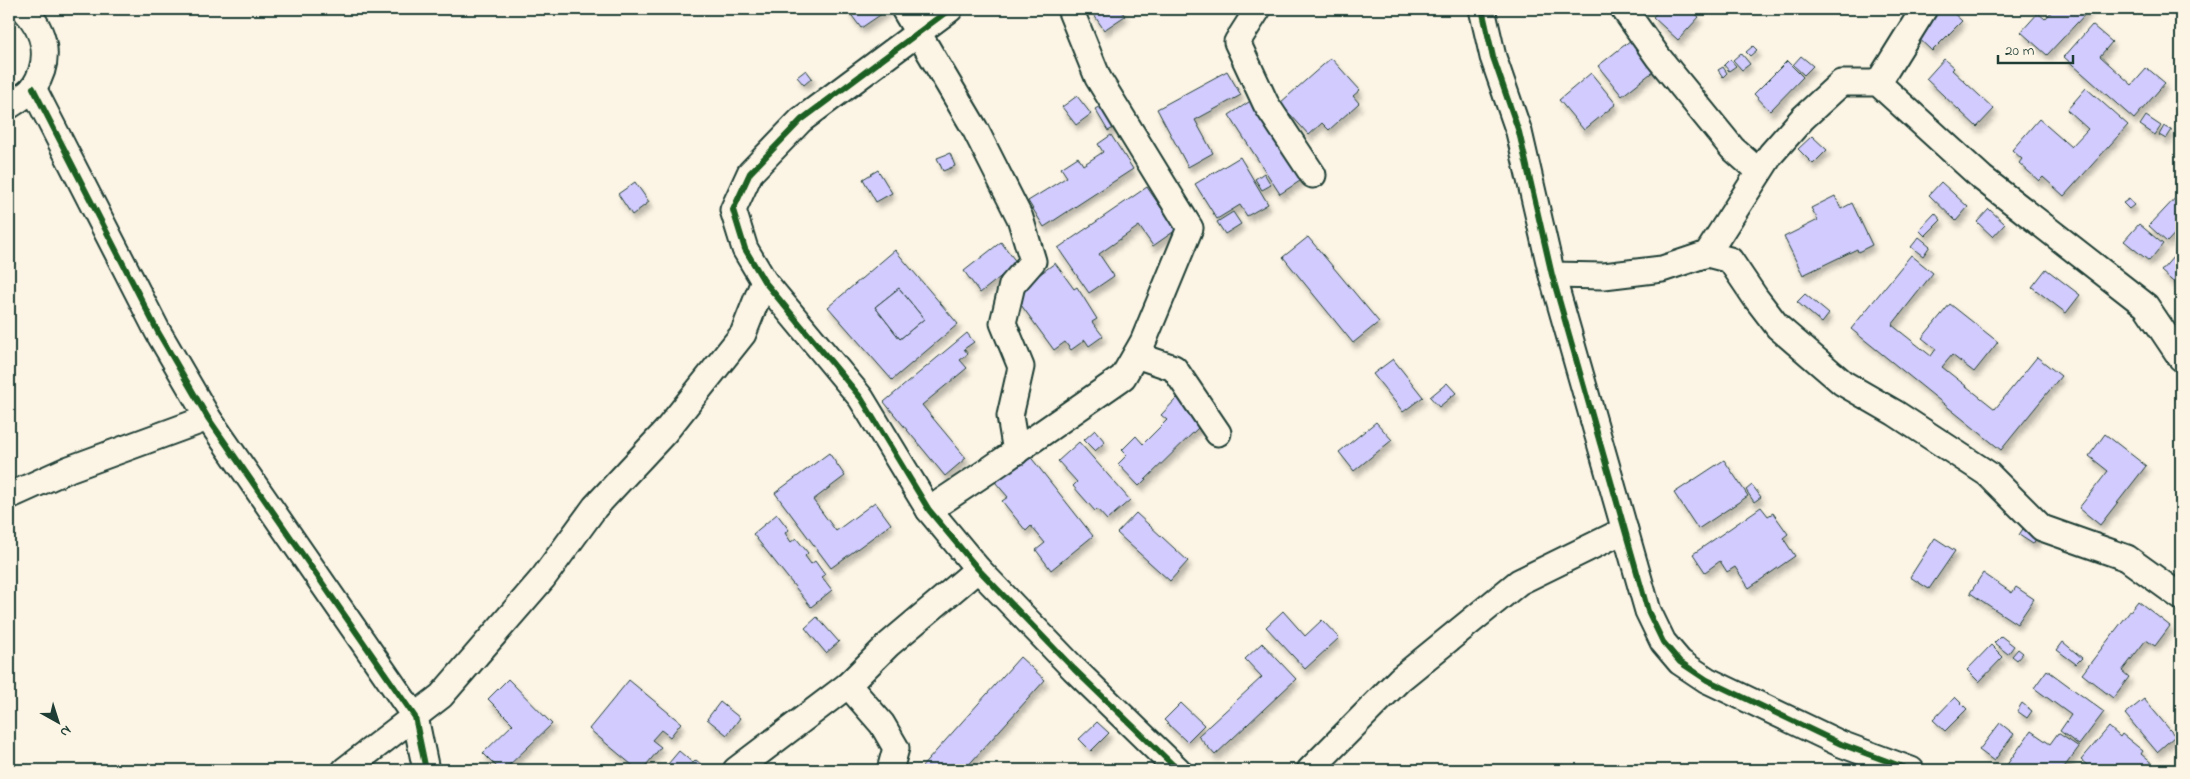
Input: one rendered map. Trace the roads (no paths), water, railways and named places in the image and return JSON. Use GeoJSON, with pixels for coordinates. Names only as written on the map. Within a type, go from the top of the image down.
{"type":"FeatureCollection","features":[{"type":"Feature","properties":{"kind":"street"},"geometry":{"type":"LineString","coordinates":[[9,106],[33,88],[44,62],[44,39],[34,20],[24,9]]}},
{"type":"Feature","properties":{"kind":"street"},"geometry":{"type":"LineString","coordinates":[[904,9],[975,129],[1020,218],[1033,260],[1012,286],[1003,323],[1021,367],[1010,416],[1016,452]]}},
{"type":"Feature","properties":{"kind":"street"},"geometry":{"type":"LineString","coordinates":[[950,9],[801,120],[750,173],[733,210],[745,249],[764,281],[860,398],[929,510],[978,569],[1074,669],[1178,770]]}},
{"type":"Feature","properties":{"kind":"street"},"geometry":{"type":"LineString","coordinates":[[929,510],[1124,377],[1143,342],[1190,228],[1098,78],[1070,9]]}},
{"type":"Feature","properties":{"kind":"street"},"geometry":{"type":"LineString","coordinates":[[1258,9],[1236,42],[1266,104],[1313,175]]}},
{"type":"Feature","properties":{"kind":"street"},"geometry":{"type":"LineString","coordinates":[[1482,9],[1493,57],[1518,132],[1552,275],[1648,611],[1663,642],[1680,662],[1706,680],[1841,744],[1911,770]]}},
{"type":"Feature","properties":{"kind":"street"},"geometry":{"type":"LineString","coordinates":[[1624,9],[1658,57],[1732,148],[1759,172]]}},
{"type":"Feature","properties":{"kind":"street"},"geometry":{"type":"LineString","coordinates":[[1878,83],[1924,9]]}},
{"type":"Feature","properties":{"kind":"street"},"geometry":{"type":"LineString","coordinates":[[1707,254],[1771,154],[1803,118],[1841,83],[1878,83],[1982,178],[2146,306],[2181,358]]}},
{"type":"Feature","properties":{"kind":"street"},"geometry":{"type":"LineString","coordinates":[[33,88],[158,332],[208,418],[415,717],[426,770]]}},
{"type":"Feature","properties":{"kind":"street"},"geometry":{"type":"LineString","coordinates":[[1552,275],[1604,276],[1662,269],[1707,254],[1730,260],[1755,298],[1778,327],[1843,384],[1895,413],[1988,474],[2042,528],[2127,558],[2181,597]]}},
{"type":"Feature","properties":{"kind":"street"},"geometry":{"type":"LineString","coordinates":[[345,770],[441,696],[543,578],[595,507],[665,432],[743,334],[764,281]]}},
{"type":"Feature","properties":{"kind":"street"},"geometry":{"type":"LineString","coordinates":[[1136,355],[1174,368],[1218,433]]}},
{"type":"Feature","properties":{"kind":"street"},"geometry":{"type":"LineString","coordinates":[[9,496],[69,469],[208,418]]}},
{"type":"Feature","properties":{"kind":"street"},"geometry":{"type":"LineString","coordinates":[[1310,770],[1400,679],[1520,582],[1625,530]]}},
{"type":"Feature","properties":{"kind":"street"},"geometry":{"type":"LineString","coordinates":[[736,770],[848,685],[888,645],[978,569]]}},
{"type":"Feature","properties":{"kind":"street"},"geometry":{"type":"LineString","coordinates":[[848,685],[882,724],[896,748],[890,770]]}},
{"type":"Feature","properties":{"kind":"street"},"geometry":{"type":"LineString","coordinates":[[1841,744],[1860,770]]}}]}
